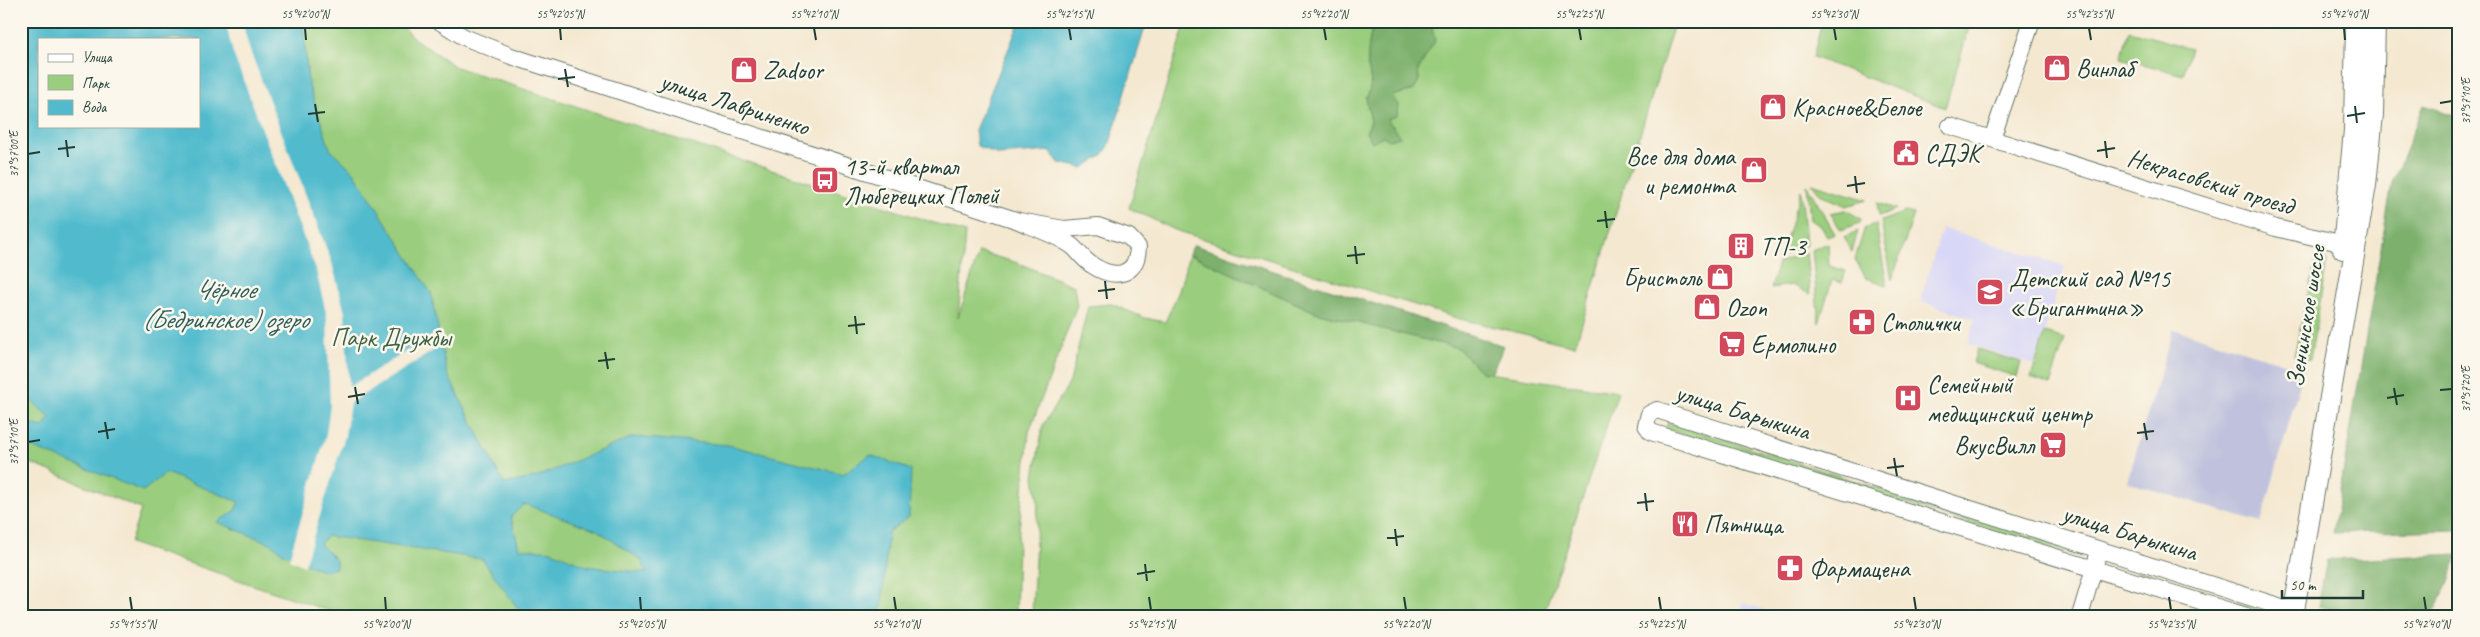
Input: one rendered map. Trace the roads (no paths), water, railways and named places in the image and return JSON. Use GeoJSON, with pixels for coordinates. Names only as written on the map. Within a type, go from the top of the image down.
{"type":"FeatureCollection","features":[{"type":"Feature","properties":{"kind":"main road","name":"Зенинское шоссе"},"geometry":{"type":"LineString","coordinates":[[2287,612],[2344,244],[2354,130],[2356,21]]}},
{"type":"Feature","properties":{"kind":"main road","name":"Зенинское шоссе"},"geometry":{"type":"LineString","coordinates":[[2287,612],[2366,185],[2373,114],[2376,21]]}},
{"type":"Feature","properties":{"kind":"street","name":"улица Лавриненко"},"geometry":{"type":"LineString","coordinates":[[438,21],[464,37],[511,56],[1019,221]]}},
{"type":"Feature","properties":{"kind":"street"},"geometry":{"type":"LineString","coordinates":[[1992,139],[2032,21]]}},
{"type":"Feature","properties":{"kind":"street","name":"Некрасовский проезд"},"geometry":{"type":"LineString","coordinates":[[1950,126],[2276,228],[2344,244]]}},
{"type":"Feature","properties":{"kind":"street"},"geometry":{"type":"LineString","coordinates":[[1019,221],[1064,229],[1095,226],[1130,237],[1138,248],[1132,268],[1125,274],[1117,274],[1096,267],[1071,246],[1019,221]]}},
{"type":"Feature","properties":{"kind":"street","name":"улица Барыкина"},"geometry":{"type":"LineString","coordinates":[[2246,616],[1650,432],[1646,424],[1649,414],[1652,410],[1657,410],[2100,549],[2287,612]]}},
{"type":"Feature","properties":{"kind":"street"},"geometry":{"type":"LineString","coordinates":[[2080,616],[2100,549]]}},
{"type":"Feature","properties":{"kind":"water","name":"Чёрное (Бедринское) озеро"},"geometry":{"type":"Polygon","coordinates":[[[21,21],[303,21],[308,83],[330,149],[354,172],[431,293],[447,373],[504,484],[537,477],[633,437],[728,445],[843,474],[870,455],[911,470],[909,517],[888,532],[882,607],[874,616],[522,614],[482,559],[327,536],[320,544],[336,560],[336,568],[327,571],[313,567],[283,553],[272,544],[217,522],[234,512],[239,502],[166,473],[143,491],[21,443],[21,420],[42,427],[50,418],[21,391],[21,21]],[[524,504],[511,517],[519,548],[552,551],[586,566],[647,573],[641,560],[597,530],[524,504]]]}},
{"type":"Feature","properties":{"kind":"water"},"geometry":{"type":"Polygon","coordinates":[[[1020,21],[1147,21],[1109,146],[1102,156],[1083,168],[1059,163],[1050,151],[999,155],[977,146],[975,130],[1020,21]]]}},
{"type":"Feature","properties":{"kind":"place","name":"Винлаб"},"geometry":{"type":"Point","coordinates":[2057,68]}},
{"type":"Feature","properties":{"kind":"place","name":"Zadoor"},"geometry":{"type":"Point","coordinates":[744,70]}},
{"type":"Feature","properties":{"kind":"place","name":"Красное&Белое"},"geometry":{"type":"Point","coordinates":[1773,107]}},
{"type":"Feature","properties":{"kind":"place","name":"СДЭК"},"geometry":{"type":"Point","coordinates":[1906,153]}},
{"type":"Feature","properties":{"kind":"place","name":"Все для дома и ремонта"},"geometry":{"type":"Point","coordinates":[1754,170]}},
{"type":"Feature","properties":{"kind":"place","name":"13-й квартал Люберецких Полей"},"geometry":{"type":"Point","coordinates":[825,180]}},
{"type":"Feature","properties":{"kind":"place","name":"ТП-3"},"geometry":{"type":"Point","coordinates":[1741,246]}},
{"type":"Feature","properties":{"kind":"place","name":"Бристоль"},"geometry":{"type":"Point","coordinates":[1720,277]}},
{"type":"Feature","properties":{"kind":"place","name":"Детский сад №15 «Бригантина»"},"geometry":{"type":"Point","coordinates":[1990,292]}},
{"type":"Feature","properties":{"kind":"place","name":"Ozon"},"geometry":{"type":"Point","coordinates":[1707,307]}},
{"type":"Feature","properties":{"kind":"place","name":"Столички"},"geometry":{"type":"Point","coordinates":[1862,322]}},
{"type":"Feature","properties":{"kind":"place","name":"Ермолино"},"geometry":{"type":"Point","coordinates":[1732,344]}},
{"type":"Feature","properties":{"kind":"place","name":"Семейный медицинский центр"},"geometry":{"type":"Point","coordinates":[1908,398]}},
{"type":"Feature","properties":{"kind":"place","name":"ВкусВилл"},"geometry":{"type":"Point","coordinates":[2053,445]}},
{"type":"Feature","properties":{"kind":"place","name":"Пятница"},"geometry":{"type":"Point","coordinates":[1685,524]}},
{"type":"Feature","properties":{"kind":"place","name":"Фармацена"},"geometry":{"type":"Point","coordinates":[1790,568]}},
{"type":"Feature","properties":{"kind":"park label","name":"Парк Дружбы"},"geometry":{"type":"Point","coordinates":[391,337]}}]}
